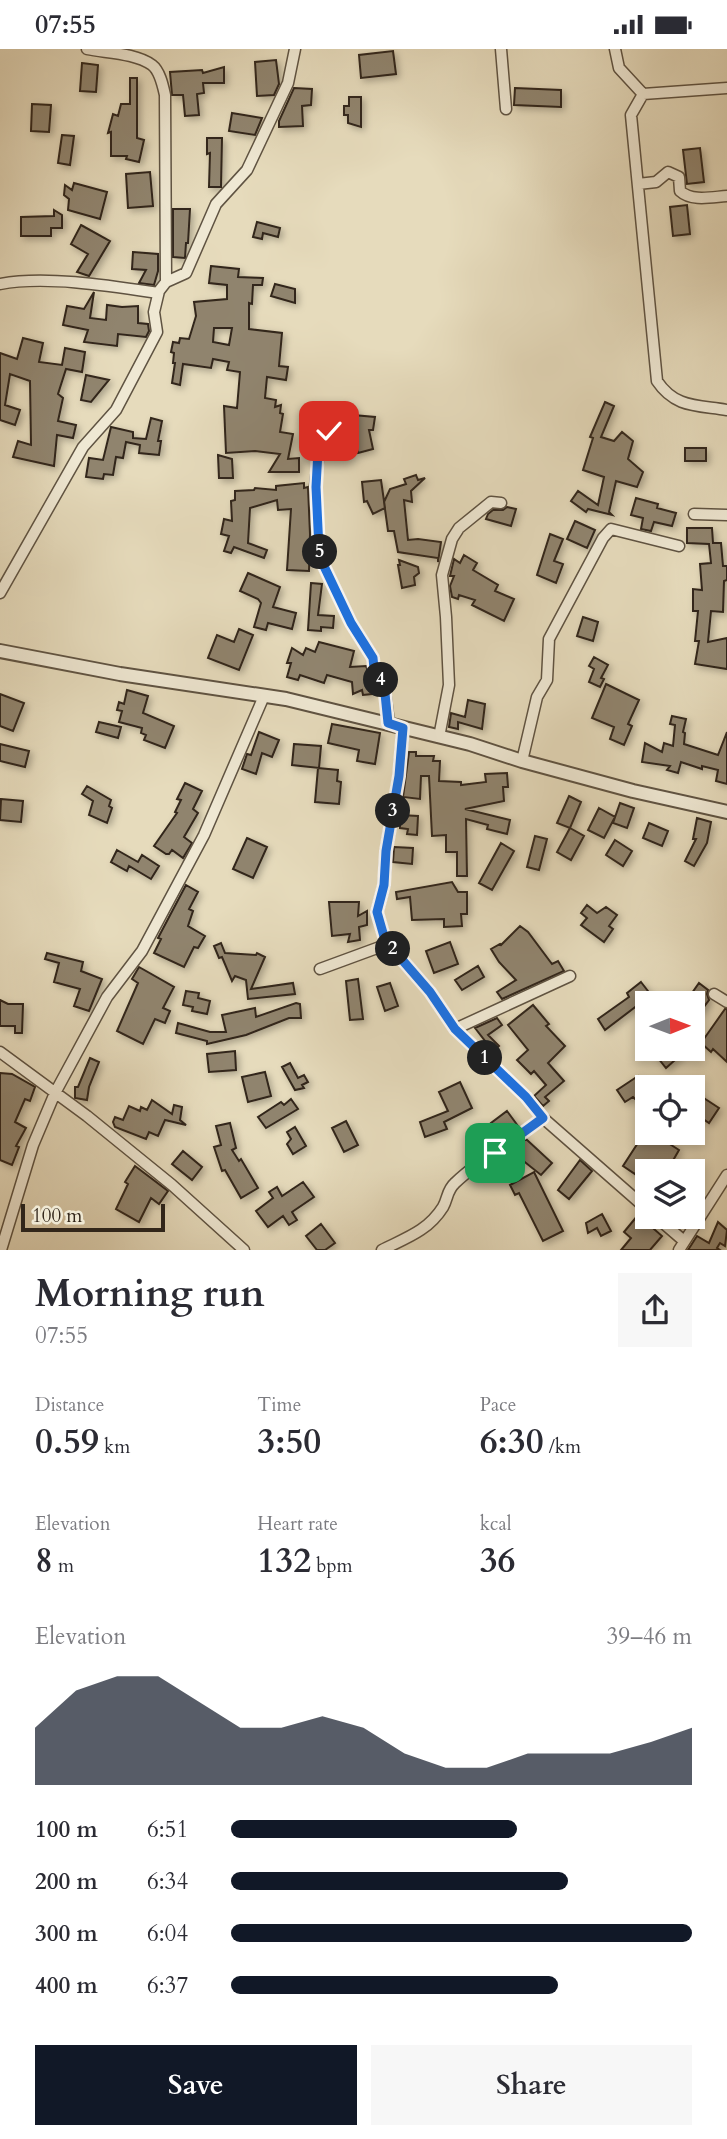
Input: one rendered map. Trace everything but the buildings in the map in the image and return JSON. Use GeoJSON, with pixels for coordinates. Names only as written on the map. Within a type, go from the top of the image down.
{"type":"FeatureCollection","features":[{"type":"Feature","properties":{"kind":"street"},"geometry":{"type":"LineString","coordinates":[[87,49],[134,58],[154,66],[161,80],[165,95],[166,282]]}},
{"type":"Feature","properties":{"kind":"street"},"geometry":{"type":"LineString","coordinates":[[0,593],[83,447],[116,410],[122,399],[157,332],[154,312],[158,293],[166,282],[186,274],[216,204],[247,170],[288,83],[295,49]]}},
{"type":"Feature","properties":{"kind":"street"},"geometry":{"type":"LineString","coordinates":[[501,49],[506,109]]}},
{"type":"Feature","properties":{"kind":"street"},"geometry":{"type":"LineString","coordinates":[[615,49],[619,68],[643,94]]}},
{"type":"Feature","properties":{"kind":"street"},"geometry":{"type":"LineString","coordinates":[[643,94],[727,87]]}},
{"type":"Feature","properties":{"kind":"street"},"geometry":{"type":"LineString","coordinates":[[643,94],[631,115],[657,381],[666,394],[679,403],[727,409]]}},
{"type":"Feature","properties":{"kind":"street"},"geometry":{"type":"LineString","coordinates":[[638,184],[656,182],[668,172],[679,177],[680,191],[685,196],[727,196]]}},
{"type":"Feature","properties":{"kind":"street"},"geometry":{"type":"LineString","coordinates":[[0,284],[48,281],[114,286],[158,293]]}},
{"type":"Feature","properties":{"kind":"street"},"geometry":{"type":"LineString","coordinates":[[346,416],[329,431],[318,451],[316,487],[319,549],[339,599],[373,658],[374,669],[384,684],[388,723]]}},
{"type":"Feature","properties":{"kind":"street"},"geometry":{"type":"LineString","coordinates":[[439,737],[449,685],[442,575],[452,539],[459,528],[491,502],[500,503]]}},
{"type":"Feature","properties":{"kind":"street"},"geometry":{"type":"LineString","coordinates":[[694,514],[727,515]]}},
{"type":"Feature","properties":{"kind":"street"},"geometry":{"type":"LineString","coordinates":[[522,761],[537,697],[547,680],[549,639],[603,538],[611,529],[679,546]]}},
{"type":"Feature","properties":{"kind":"street"},"geometry":{"type":"LineString","coordinates":[[0,651],[120,674],[286,699],[470,744],[633,791],[727,812]]}},
{"type":"Feature","properties":{"kind":"street"},"geometry":{"type":"LineString","coordinates":[[1,1250],[33,1145],[55,1093],[107,997],[142,951],[204,835],[264,696]]}},
{"type":"Feature","properties":{"kind":"street"},"geometry":{"type":"LineString","coordinates":[[403,728],[384,885],[377,912],[385,940],[430,992],[455,1029],[526,1097],[543,1118],[635,1199]]}},
{"type":"Feature","properties":{"kind":"street"},"geometry":{"type":"LineString","coordinates":[[320,969],[388,944]]}},
{"type":"Feature","properties":{"kind":"street"},"geometry":{"type":"LineString","coordinates":[[455,1029],[570,976]]}},
{"type":"Feature","properties":{"kind":"street"},"geometry":{"type":"LineString","coordinates":[[714,994],[727,1002]]}},
{"type":"Feature","properties":{"kind":"street"},"geometry":{"type":"LineString","coordinates":[[0,1052],[87,1115],[172,1185],[244,1250]]}},
{"type":"Feature","properties":{"kind":"street"},"geometry":{"type":"LineString","coordinates":[[382,1250],[422,1231],[443,1207],[450,1187],[471,1168],[543,1118]]}},
{"type":"Feature","properties":{"kind":"street"},"geometry":{"type":"LineString","coordinates":[[666,1229],[681,1246],[727,1175]]}},
{"type":"Feature","properties":{"kind":"route"},"geometry":{"type":"LineString","coordinates":[[329,431],[318,451],[316,487],[322,562],[351,623],[373,658],[374,669],[384,684],[388,723],[403,728],[384,885],[377,912],[385,940],[430,992],[455,1029],[526,1097],[543,1118],[495,1153]]}}]}
